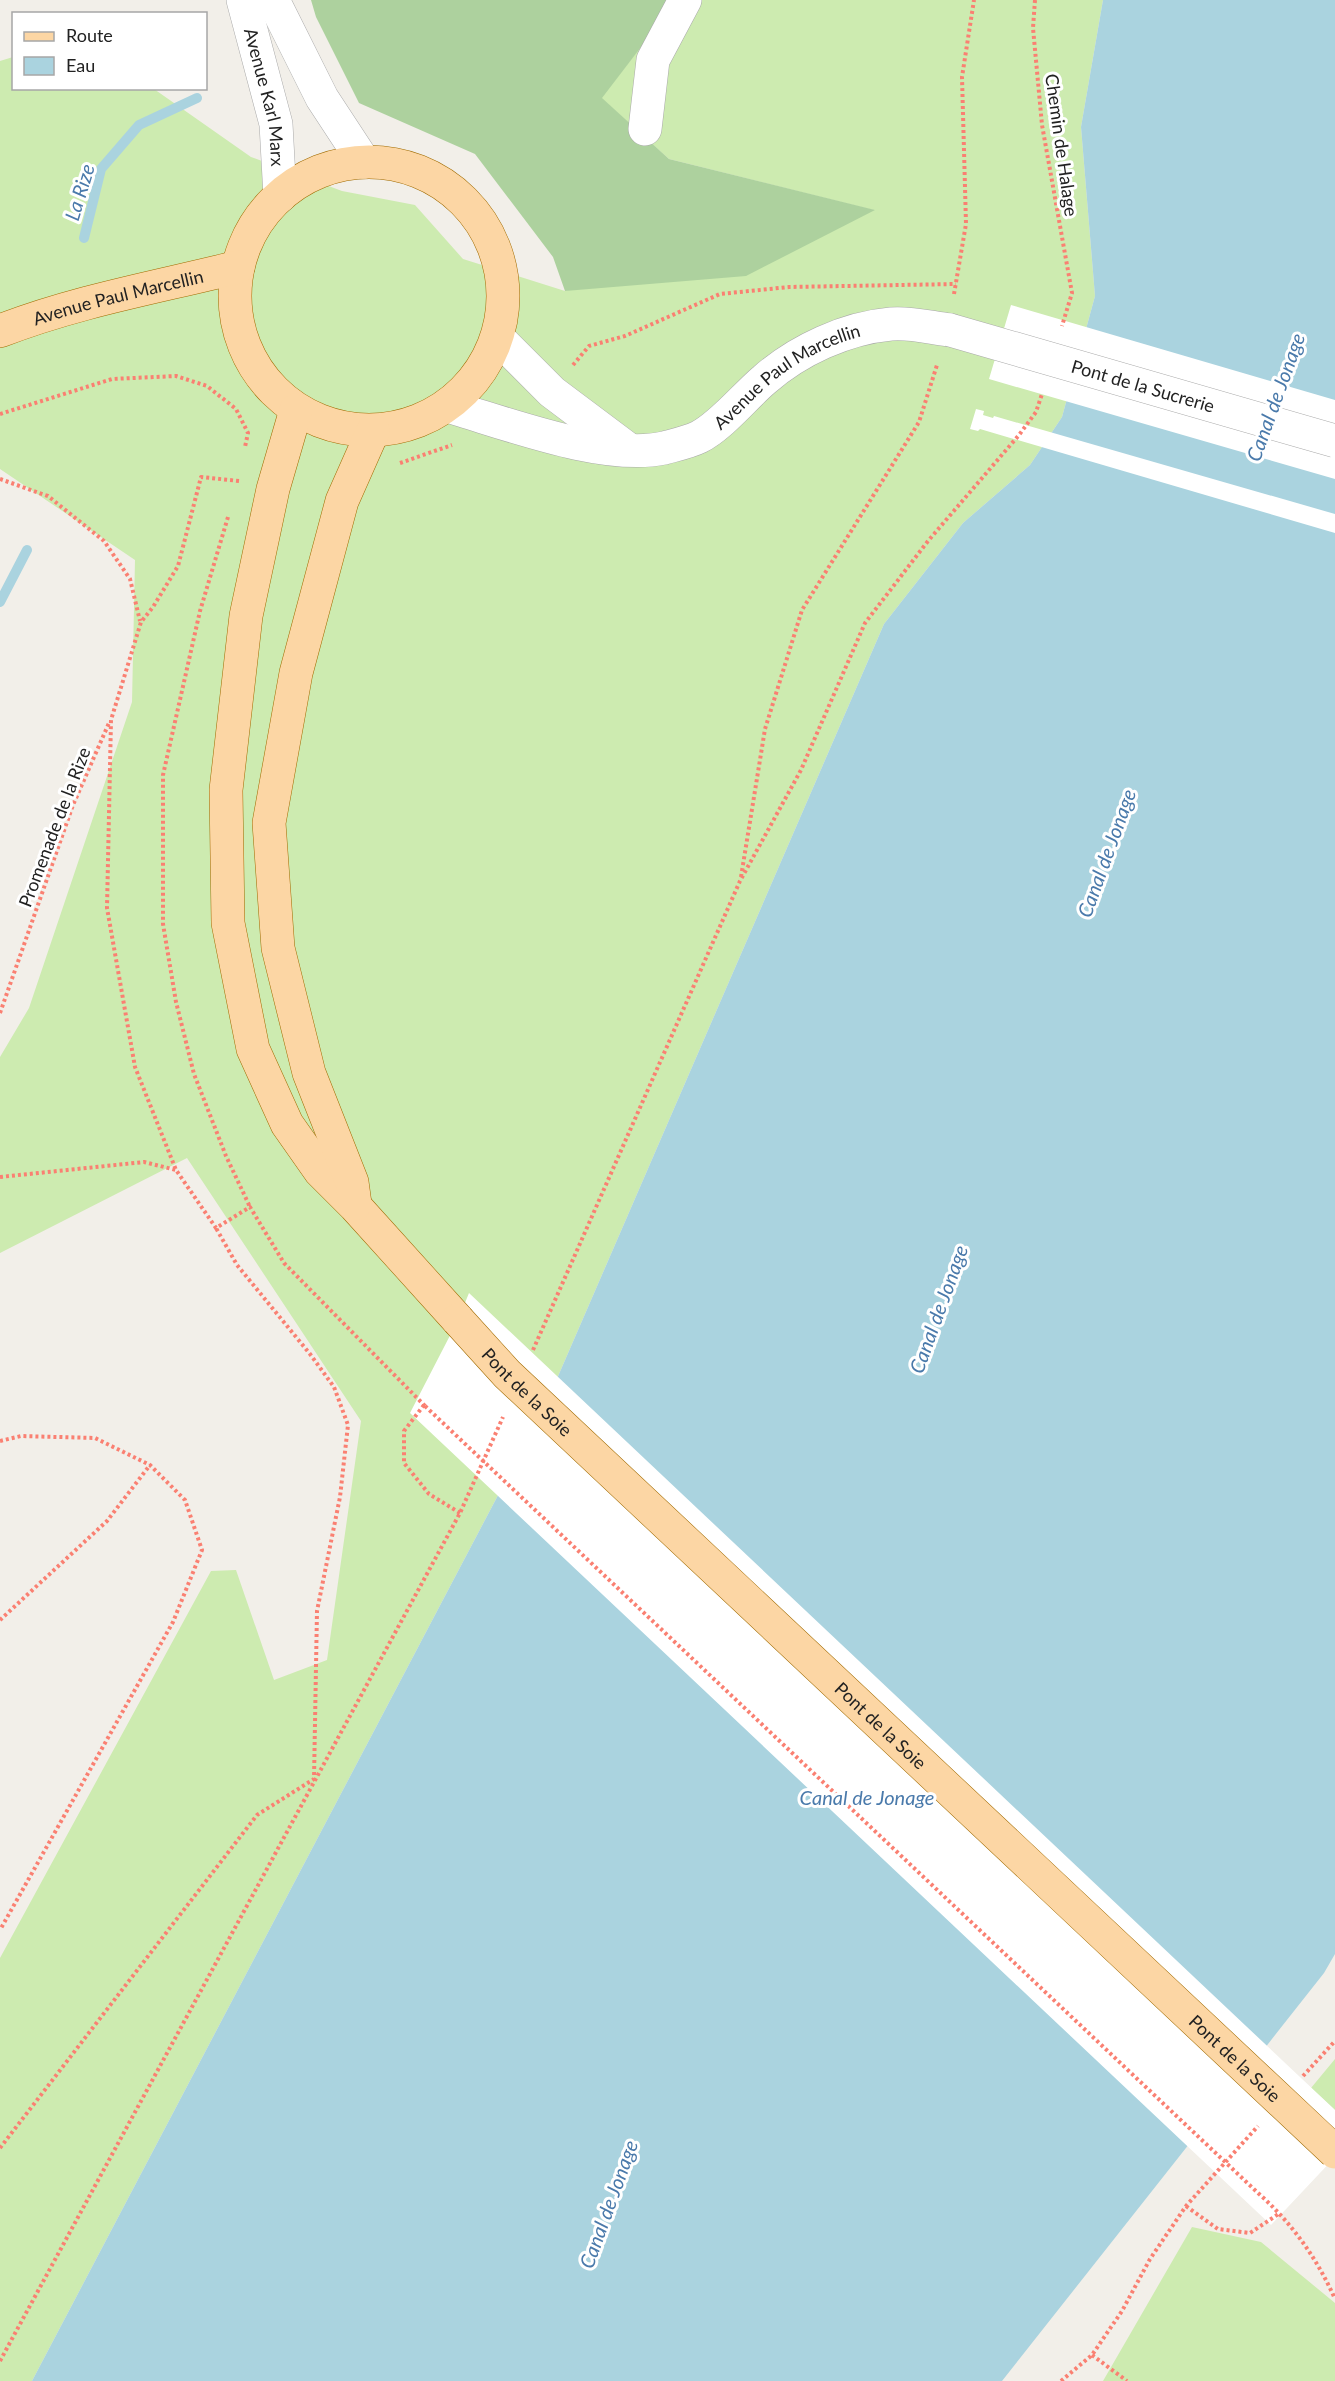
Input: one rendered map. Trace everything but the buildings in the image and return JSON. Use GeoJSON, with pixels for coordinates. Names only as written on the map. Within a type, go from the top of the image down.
{"type":"FeatureCollection","features":[{"type":"Feature","properties":{"kind":"main road"},"geometry":{"type":"LineString","coordinates":[[363,162],[389,163],[415,169],[438,180],[459,195],[477,214],[491,237],[500,261],[504,287],[503,313],[498,338],[478,376],[447,406],[412,424],[373,431],[346,429],[320,422],[296,410],[266,383],[251,362],[241,339],[235,299],[238,267],[247,240],[261,216],[280,196],[305,178],[333,167],[363,162]]}},
{"type":"Feature","properties":{"kind":"main road","name":"Avenue Paul Marcellin"},"geometry":{"type":"LineString","coordinates":[[0,331],[93,301],[238,267]]}},
{"type":"Feature","properties":{"kind":"main road","name":"Pont de la Soie"},"geometry":{"type":"LineString","coordinates":[[296,410],[273,489],[246,616],[226,790],[228,923],[253,1048],[287,1124],[320,1171],[525,1390],[1335,2152]]}},
{"type":"Feature","properties":{"kind":"main road"},"geometry":{"type":"LineString","coordinates":[[355,1206],[352,1182],[309,1073],[278,948],[269,823],[296,673],[342,501],[373,431]]}},
{"type":"Feature","properties":{"kind":"street","name":"Avenue Karl Marx"},"geometry":{"type":"LineString","coordinates":[[243,0],[276,124],[280,196]]}},
{"type":"Feature","properties":{"kind":"street","name":"Avenue Karl Marx"},"geometry":{"type":"LineString","coordinates":[[273,0],[322,98],[363,162]]}},
{"type":"Feature","properties":{"kind":"street"},"geometry":{"type":"LineString","coordinates":[[645,129],[653,60],[685,0]]}},
{"type":"Feature","properties":{"kind":"street","name":"Avenue Paul Marcellin"},"geometry":{"type":"LineString","coordinates":[[447,406],[574,444],[628,450],[663,448],[700,436],[766,378],[809,349],[849,333],[892,324],[950,330]]}},
{"type":"Feature","properties":{"kind":"street","name":"Pont de la Sucrerie"},"geometry":{"type":"LineString","coordinates":[[950,330],[1335,441]]}},
{"type":"Feature","properties":{"kind":"street"},"geometry":{"type":"LineString","coordinates":[[498,338],[552,392],[628,450]]}},
{"type":"Feature","properties":{"kind":"path"},"geometry":{"type":"LineString","coordinates":[[956,284],[966,224],[962,77],[974,0]]}},
{"type":"Feature","properties":{"kind":"path","name":"Chemin de Halage"},"geometry":{"type":"LineString","coordinates":[[1035,0],[1033,28],[1042,125],[1072,293]]}},
{"type":"Feature","properties":{"kind":"path"},"geometry":{"type":"LineString","coordinates":[[740,881],[765,729],[802,610],[919,422],[933,375]]}},
{"type":"Feature","properties":{"kind":"path"},"geometry":{"type":"LineString","coordinates":[[0,414],[112,379],[176,376],[207,386],[236,410],[248,433],[244,452]]}},
{"type":"Feature","properties":{"kind":"path"},"geometry":{"type":"LineString","coordinates":[[0,2148],[257,1815],[314,1779],[317,1611],[340,1497],[348,1425],[334,1386],[237,1265],[216,1228],[176,1170],[135,1067],[107,908],[111,720],[141,622],[178,566],[201,477],[239,481],[240,471]]}},
{"type":"Feature","properties":{"kind":"path"},"geometry":{"type":"LineString","coordinates":[[0,479],[48,496],[104,541],[130,579],[141,622]]}},
{"type":"Feature","properties":{"kind":"path","name":"Promenade de la Rize"},"geometry":{"type":"LineString","coordinates":[[0,1013],[73,805],[111,720]]}},
{"type":"Feature","properties":{"kind":"path"},"geometry":{"type":"LineString","coordinates":[[0,1176],[144,1162],[176,1170]]}},
{"type":"Feature","properties":{"kind":"path"},"geometry":{"type":"LineString","coordinates":[[216,1228],[250,1207],[284,1263],[425,1405],[1280,2213],[1322,2269],[1335,2299]]}},
{"type":"Feature","properties":{"kind":"path"},"geometry":{"type":"LineString","coordinates":[[425,1405],[404,1431],[404,1463],[429,1494],[459,1513]]}},
{"type":"Feature","properties":{"kind":"path"},"geometry":{"type":"LineString","coordinates":[[0,1441],[21,1436],[95,1438],[150,1466],[185,1500],[202,1550],[173,1622],[0,1930]]}},
{"type":"Feature","properties":{"kind":"path"},"geometry":{"type":"LineString","coordinates":[[0,1620],[107,1521],[150,1466]]}},
{"type":"Feature","properties":{"kind":"path"},"geometry":{"type":"LineString","coordinates":[[1297,2083],[1335,2041]]}},
{"type":"Feature","properties":{"kind":"path"},"geometry":{"type":"LineString","coordinates":[[1061,2381],[1092,2355],[1122,2310],[1150,2259],[1186,2206],[1258,2125]]}},
{"type":"Feature","properties":{"kind":"path"},"geometry":{"type":"LineString","coordinates":[[1186,2206],[1218,2229],[1250,2233],[1280,2213]]}},
{"type":"Feature","properties":{"kind":"path"},"geometry":{"type":"LineString","coordinates":[[1092,2355],[1126,2381]]}},
{"type":"Feature","properties":{"kind":"green space"},"geometry":{"type":"Polygon","coordinates":[[[311,0],[677,0],[602,98],[669,159],[875,210],[746,276],[565,291],[553,257],[475,154],[359,103],[316,17],[311,0]]]}},
{"type":"Feature","properties":{"kind":"green space"},"geometry":{"type":"Polygon","coordinates":[[[677,0],[1103,0],[1081,127],[1095,296],[1062,417],[1030,465],[963,523],[884,624],[546,1404],[32,2381],[0,2381],[0,1958],[211,1571],[236,1570],[274,1680],[327,1660],[361,1421],[187,1158],[0,1253],[0,1057],[29,1008],[132,702],[135,560],[0,469],[0,61],[12,57],[12,90],[155,90],[251,157],[342,191],[415,205],[463,259],[565,291],[873,210],[669,159],[601,98],[677,0]]]}},
{"type":"Feature","properties":{"kind":"green space"},"geometry":{"type":"Polygon","coordinates":[[[1335,2059],[1335,2110],[1311,2088],[1335,2059]]]}},
{"type":"Feature","properties":{"kind":"green space"},"geometry":{"type":"Polygon","coordinates":[[[1192,2227],[1261,2242],[1335,2303],[1335,2381],[1103,2381],[1192,2227]]]}},
{"type":"Feature","properties":{"kind":"water","name":"Canal de Jonage"},"geometry":{"type":"Polygon","coordinates":[[[1103,0],[1335,0],[1335,1954],[1324,1973],[1002,2381],[32,2381],[546,1404],[884,624],[963,523],[1030,465],[1062,417],[1095,296],[1081,127],[1103,0]]]}},
{"type":"Feature","properties":{"kind":"pier"},"geometry":{"type":"Polygon","coordinates":[[[1011,305],[1335,400],[1335,479],[989,379],[1011,305]]]}},
{"type":"Feature","properties":{"kind":"pier"},"geometry":{"type":"Polygon","coordinates":[[[976,409],[984,411],[983,415],[993,418],[994,416],[1335,514],[1335,533],[980,429],[978,431],[970,429],[976,409]]]}},
{"type":"Feature","properties":{"kind":"pier"},"geometry":{"type":"Polygon","coordinates":[[[469,1293],[1335,2110],[1335,2157],[1271,2225],[410,1413],[458,1320],[469,1293]]]}},
{"type":"Feature","properties":{"kind":"waterway","name":"La Rize"},"geometry":{"type":"LineString","coordinates":[[84,238],[101,169],[139,125],[197,98]]}},
{"type":"Feature","properties":{"kind":"waterway","name":"La Rize"},"geometry":{"type":"LineString","coordinates":[[0,602],[27,550]]}}]}
